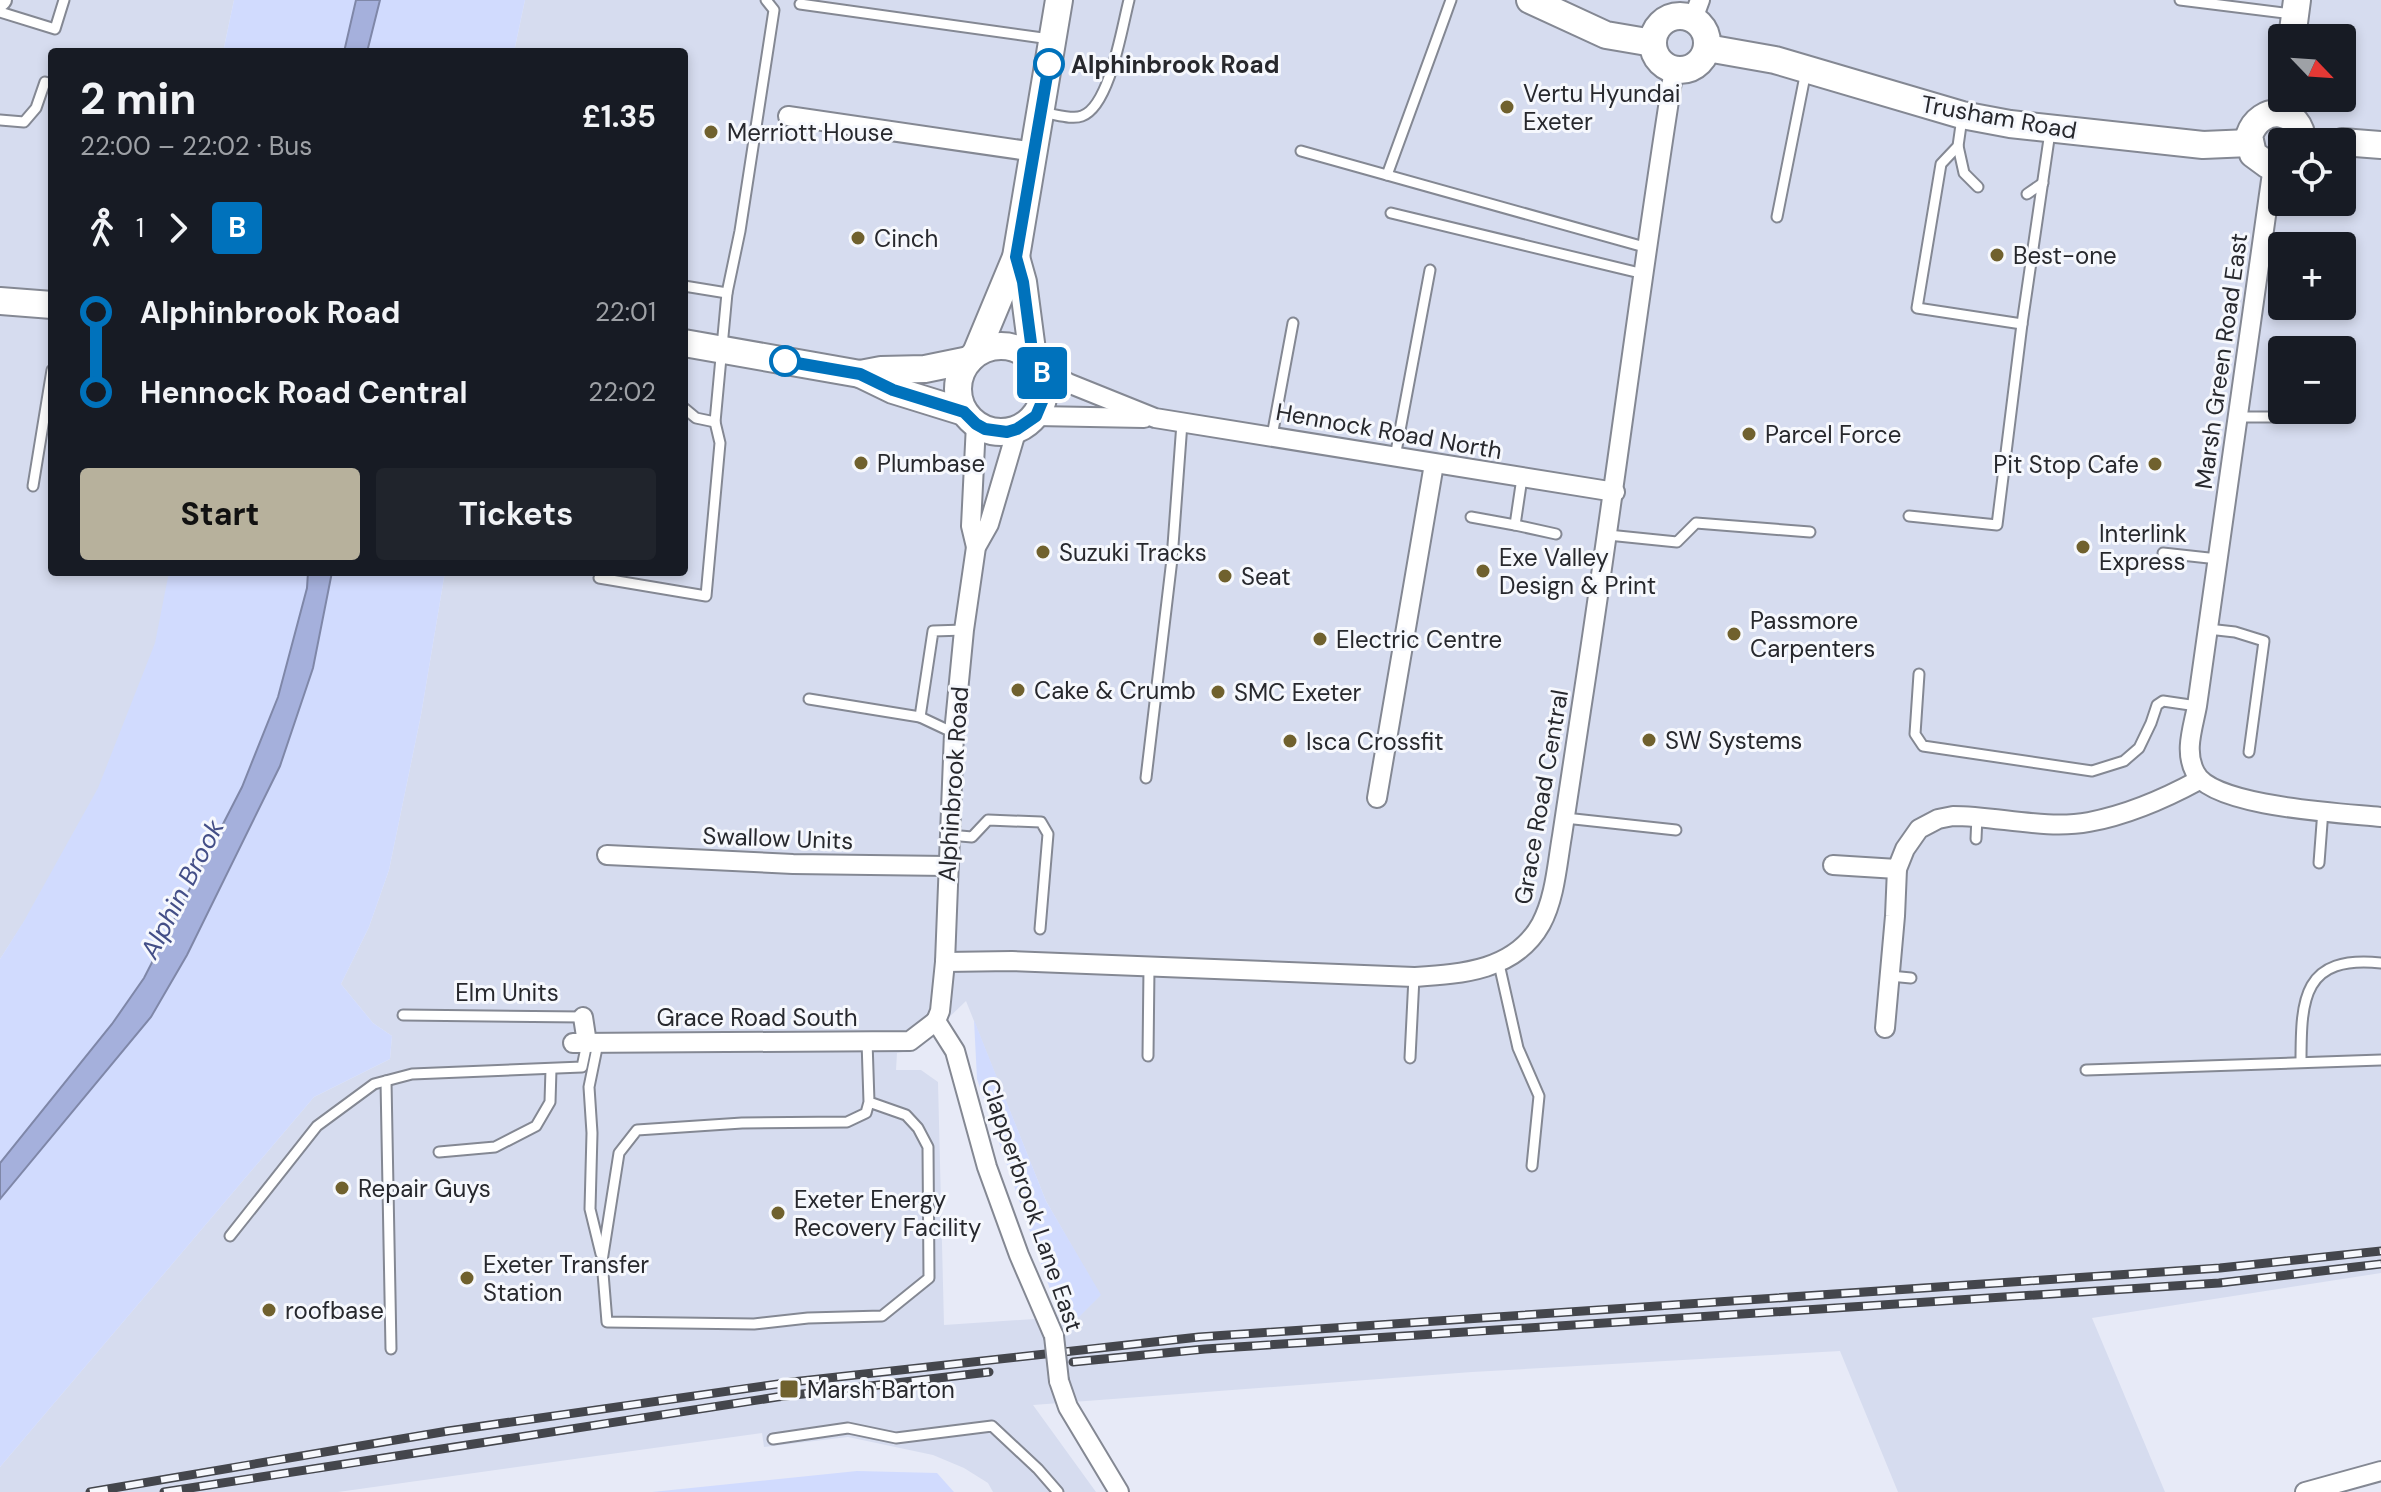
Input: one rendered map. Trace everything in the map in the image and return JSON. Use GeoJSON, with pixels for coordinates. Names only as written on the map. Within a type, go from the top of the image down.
{"type":"FeatureCollection","features":[{"type":"Feature","properties":{"kind":"main road"},"geometry":{"type":"LineString","coordinates":[[970,418],[958,391],[959,379],[1016,257],[1059,0]]}},
{"type":"Feature","properties":{"kind":"main road"},"geometry":{"type":"LineString","coordinates":[[1530,0],[1606,35],[1653,43]]}},
{"type":"Feature","properties":{"kind":"main road"},"geometry":{"type":"LineString","coordinates":[[1696,9],[1707,48],[1697,64],[1674,69],[1656,56],[1653,43],[1657,28],[1663,21],[1696,9]]}},
{"type":"Feature","properties":{"kind":"main road","name":"Trusham Road"},"geometry":{"type":"LineString","coordinates":[[1707,48],[1764,58],[1962,115],[2050,129],[2203,145],[2250,143]]}},
{"type":"Feature","properties":{"kind":"main road"},"geometry":{"type":"LineString","coordinates":[[2268,164],[2259,161],[2250,143],[2252,127],[2271,112]]}},
{"type":"Feature","properties":{"kind":"main road"},"geometry":{"type":"LineString","coordinates":[[2287,112],[2300,128]]}},
{"type":"Feature","properties":{"kind":"main road"},"geometry":{"type":"LineString","coordinates":[[2356,143],[2381,145]]}},
{"type":"Feature","properties":{"kind":"main road"},"geometry":{"type":"LineString","coordinates":[[688,344],[860,374],[893,390],[970,418],[996,432],[1026,422],[1044,397],[1043,377],[1036,363],[1016,257]]}},
{"type":"Feature","properties":{"kind":"main road"},"geometry":{"type":"LineString","coordinates":[[0,301],[48,305]]}},
{"type":"Feature","properties":{"kind":"main road"},"geometry":{"type":"LineString","coordinates":[[860,374],[934,367],[999,345],[1012,346],[1036,363]]}},
{"type":"Feature","properties":{"kind":"street","name":"Grace Road Central"},"geometry":{"type":"LineString","coordinates":[[945,962],[1012,961],[1414,977],[1458,974],[1499,964],[1526,943],[1540,925],[1549,904],[1565,818],[1615,492],[1674,69]]}},
{"type":"Feature","properties":{"kind":"street"},"geometry":{"type":"LineString","coordinates":[[788,116],[1035,152]]}},
{"type":"Feature","properties":{"kind":"street","name":"Marsh Green Road East"},"geometry":{"type":"LineString","coordinates":[[2199,780],[2188,753],[2236,417],[2269,216]]}},
{"type":"Feature","properties":{"kind":"street","name":"Hennock Road North"},"geometry":{"type":"LineString","coordinates":[[1036,363],[1068,383],[1155,418],[1615,492]]}},
{"type":"Feature","properties":{"kind":"street","name":"Alphinbrook Road"},"geometry":{"type":"LineString","coordinates":[[970,418],[971,526],[976,547]]}},
{"type":"Feature","properties":{"kind":"street","name":"Hennock Road North"},"geometry":{"type":"LineString","coordinates":[[1026,422],[1155,418]]}},
{"type":"Feature","properties":{"kind":"street","name":"Alphinbrook Road"},"geometry":{"type":"LineString","coordinates":[[936,1021],[940,1011],[945,962],[954,733],[976,547],[989,524],[1026,422]]}},
{"type":"Feature","properties":{"kind":"street"},"geometry":{"type":"LineString","coordinates":[[1377,798],[1434,464]]}},
{"type":"Feature","properties":{"kind":"street"},"geometry":{"type":"LineString","coordinates":[[1885,1028],[1897,869],[1914,835],[1926,824],[1953,816],[2031,822],[2088,822],[2175,793],[2199,780],[2223,794],[2245,801],[2381,817]]}},
{"type":"Feature","properties":{"kind":"street","name":"Swallow Units"},"geometry":{"type":"LineString","coordinates":[[607,855],[793,864],[947,866]]}},
{"type":"Feature","properties":{"kind":"street"},"geometry":{"type":"LineString","coordinates":[[1833,865],[1897,869]]}},
{"type":"Feature","properties":{"kind":"street","name":"Elm Units"},"geometry":{"type":"LineString","coordinates":[[583,1017],[586,1043]]}},
{"type":"Feature","properties":{"kind":"street","name":"Grace Road South"},"geometry":{"type":"LineString","coordinates":[[586,1043],[910,1041],[936,1021]]}},
{"type":"Feature","properties":{"kind":"street","name":"Clapperbrook Lane East"},"geometry":{"type":"LineString","coordinates":[[936,1021],[955,1051],[987,1167],[1019,1255],[1054,1336],[1059,1381],[1068,1407],[1119,1492]]}},
{"type":"Feature","properties":{"kind":"street"},"geometry":{"type":"LineString","coordinates":[[2305,1492],[2381,1471]]}},
{"type":"Feature","properties":{"kind":"lane"},"geometry":{"type":"LineString","coordinates":[[0,12],[55,29],[64,0]]}},
{"type":"Feature","properties":{"kind":"lane"},"geometry":{"type":"LineString","coordinates":[[599,578],[706,596],[720,443],[715,422],[727,293],[740,231],[774,10],[766,0]]}},
{"type":"Feature","properties":{"kind":"lane"},"geometry":{"type":"LineString","coordinates":[[1041,112],[1080,118],[1092,111],[1106,86],[1129,0]]}},
{"type":"Feature","properties":{"kind":"lane"},"geometry":{"type":"LineString","coordinates":[[1387,175],[1451,0]]}},
{"type":"Feature","properties":{"kind":"lane"},"geometry":{"type":"LineString","coordinates":[[2180,0],[2295,18]]}},
{"type":"Feature","properties":{"kind":"lane"},"geometry":{"type":"LineString","coordinates":[[800,4],[1053,40]]}},
{"type":"Feature","properties":{"kind":"lane"},"geometry":{"type":"LineString","coordinates":[[1777,217],[1806,71]]}},
{"type":"Feature","properties":{"kind":"lane"},"geometry":{"type":"LineString","coordinates":[[0,120],[24,122],[36,108],[45,82],[48,83]]}},
{"type":"Feature","properties":{"kind":"lane"},"geometry":{"type":"LineString","coordinates":[[1962,115],[1958,146],[1964,173],[1978,187]]}},
{"type":"Feature","properties":{"kind":"lane"},"geometry":{"type":"LineString","coordinates":[[1909,516],[1997,525],[2050,129]]}},
{"type":"Feature","properties":{"kind":"lane"},"geometry":{"type":"LineString","coordinates":[[1958,146],[1941,164],[1917,308],[2022,324]]}},
{"type":"Feature","properties":{"kind":"lane"},"geometry":{"type":"LineString","coordinates":[[1301,151],[1648,248]]}},
{"type":"Feature","properties":{"kind":"lane"},"geometry":{"type":"LineString","coordinates":[[2027,194],[2043,183]]}},
{"type":"Feature","properties":{"kind":"lane"},"geometry":{"type":"LineString","coordinates":[[1391,213],[1644,274]]}},
{"type":"Feature","properties":{"kind":"lane"},"geometry":{"type":"LineString","coordinates":[[1395,457],[1430,270]]}},
{"type":"Feature","properties":{"kind":"lane"},"geometry":{"type":"LineString","coordinates":[[688,287],[727,293]]}},
{"type":"Feature","properties":{"kind":"lane"},"geometry":{"type":"LineString","coordinates":[[1272,436],[1293,323]]}},
{"type":"Feature","properties":{"kind":"lane"},"geometry":{"type":"LineString","coordinates":[[33,486],[48,394]]}},
{"type":"Feature","properties":{"kind":"lane"},"geometry":{"type":"LineString","coordinates":[[688,411],[696,418],[715,422]]}},
{"type":"Feature","properties":{"kind":"lane"},"geometry":{"type":"LineString","coordinates":[[2236,417],[2268,417]]}},
{"type":"Feature","properties":{"kind":"lane"},"geometry":{"type":"LineString","coordinates":[[1146,778],[1172,559],[1182,423]]}},
{"type":"Feature","properties":{"kind":"lane"},"geometry":{"type":"LineString","coordinates":[[1515,525],[1522,478]]}},
{"type":"Feature","properties":{"kind":"lane"},"geometry":{"type":"LineString","coordinates":[[1471,517],[1556,534]]}},
{"type":"Feature","properties":{"kind":"lane"},"geometry":{"type":"LineString","coordinates":[[1608,535],[1677,542],[1696,523],[1810,532]]}},
{"type":"Feature","properties":{"kind":"lane"},"geometry":{"type":"LineString","coordinates":[[2163,553],[2218,559]]}},
{"type":"Feature","properties":{"kind":"lane"},"geometry":{"type":"LineString","coordinates":[[2208,629],[2235,632],[2264,641],[2249,752]]}},
{"type":"Feature","properties":{"kind":"lane"},"geometry":{"type":"LineString","coordinates":[[920,717],[933,631],[964,630]]}},
{"type":"Feature","properties":{"kind":"lane"},"geometry":{"type":"LineString","coordinates":[[1919,674],[1915,734],[1923,746],[2092,771],[2124,761],[2139,748],[2157,705],[2163,701],[2197,706]]}},
{"type":"Feature","properties":{"kind":"lane"},"geometry":{"type":"LineString","coordinates":[[809,699],[920,717],[954,733]]}},
{"type":"Feature","properties":{"kind":"lane"},"geometry":{"type":"LineString","coordinates":[[2319,863],[2323,810]]}},
{"type":"Feature","properties":{"kind":"lane"},"geometry":{"type":"LineString","coordinates":[[1976,839],[1977,816]]}},
{"type":"Feature","properties":{"kind":"lane"},"geometry":{"type":"LineString","coordinates":[[1565,818],[1676,830]]}},
{"type":"Feature","properties":{"kind":"lane"},"geometry":{"type":"LineString","coordinates":[[949,835],[972,837],[988,820],[1041,822],[1045,826],[1048,834],[1040,929]]}},
{"type":"Feature","properties":{"kind":"lane"},"geometry":{"type":"LineString","coordinates":[[2301,1062],[2303,1009],[2307,990],[2318,976],[2334,965],[2355,960],[2381,963]]}},
{"type":"Feature","properties":{"kind":"lane"},"geometry":{"type":"LineString","coordinates":[[1499,964],[1518,1048],[1539,1096],[1532,1166]]}},
{"type":"Feature","properties":{"kind":"lane"},"geometry":{"type":"LineString","coordinates":[[1148,1056],[1149,968]]}},
{"type":"Feature","properties":{"kind":"lane"},"geometry":{"type":"LineString","coordinates":[[1890,976],[1911,978]]}},
{"type":"Feature","properties":{"kind":"lane"},"geometry":{"type":"LineString","coordinates":[[1410,1058],[1414,977]]}},
{"type":"Feature","properties":{"kind":"lane","name":"Elm Units"},"geometry":{"type":"LineString","coordinates":[[403,1015],[583,1017]]}},
{"type":"Feature","properties":{"kind":"lane"},"geometry":{"type":"LineString","coordinates":[[602,1261],[619,1153],[637,1130],[742,1123],[847,1122],[866,1113],[869,1102],[867,1041]]}},
{"type":"Feature","properties":{"kind":"lane"},"geometry":{"type":"LineString","coordinates":[[230,1236],[317,1126],[374,1084],[412,1074],[582,1067],[586,1043]]}},
{"type":"Feature","properties":{"kind":"lane"},"geometry":{"type":"LineString","coordinates":[[586,1043],[592,1133],[590,1209],[602,1261],[607,1322],[754,1324],[808,1318],[882,1316],[929,1278],[928,1147],[918,1128],[906,1115],[869,1102]]}},
{"type":"Feature","properties":{"kind":"lane"},"geometry":{"type":"LineString","coordinates":[[2086,1070],[2381,1060]]}},
{"type":"Feature","properties":{"kind":"lane"},"geometry":{"type":"LineString","coordinates":[[439,1152],[495,1147],[536,1126],[550,1102],[551,1069]]}},
{"type":"Feature","properties":{"kind":"lane"},"geometry":{"type":"LineString","coordinates":[[386,1081],[391,1349]]}},
{"type":"Feature","properties":{"kind":"lane"},"geometry":{"type":"LineString","coordinates":[[773,1439],[848,1428],[896,1438],[992,1426],[1058,1492]]}},
{"type":"Feature","properties":{"kind":"shaded area"},"geometry":{"type":"Polygon","coordinates":[[[0,0],[234,0],[224,48],[48,48],[48,576],[185,576],[111,788],[0,959],[0,0]]]}},
{"type":"Feature","properties":{"kind":"shaded area"},"geometry":{"type":"Polygon","coordinates":[[[234,0],[525,0],[515,48],[224,48],[234,0]]]}},
{"type":"Feature","properties":{"kind":"shaded area"},"geometry":{"type":"Polygon","coordinates":[[[356,0],[380,0],[368,48],[345,48],[356,0]]]}},
{"type":"Feature","properties":{"kind":"shaded area"},"geometry":{"type":"Polygon","coordinates":[[[525,0],[2381,0],[2381,1273],[2092,1318],[2165,1492],[1898,1492],[1840,1351],[1472,1372],[1033,1405],[1096,1492],[993,1492],[988,1483],[964,1468],[933,1455],[848,1437],[764,1447],[762,1433],[338,1492],[0,1492],[0,1467],[314,1097],[390,1059],[392,1036],[373,1023],[341,984],[369,927],[389,870],[421,715],[444,576],[688,576],[688,48],[515,48],[525,0]],[[966,1001],[915,1050],[897,1053],[896,1070],[921,1070],[938,1082],[944,1325],[1079,1316],[1100,1295],[1046,1201],[966,1001]]]}},
{"type":"Feature","properties":{"kind":"shaded area"},"geometry":{"type":"Polygon","coordinates":[[[168,576],[444,576],[421,715],[389,870],[369,927],[341,984],[373,1023],[392,1036],[390,1059],[314,1097],[0,1467],[0,959],[98,788],[155,643],[168,576]]]}},
{"type":"Feature","properties":{"kind":"shaded area"},"geometry":{"type":"Polygon","coordinates":[[[308,576],[331,576],[313,668],[280,766],[187,955],[151,1017],[0,1199],[0,1163],[112,1024],[144,978],[242,787],[278,697],[308,576]]]}},
{"type":"Feature","properties":{"kind":"shaded area"},"geometry":{"type":"Polygon","coordinates":[[[974,1020],[1046,1201],[1101,1295],[1079,1317],[1060,1318],[977,1079],[974,1020]]]}},
{"type":"Feature","properties":{"kind":"shaded area"},"geometry":{"type":"Polygon","coordinates":[[[857,1471],[937,1473],[954,1492],[652,1492],[857,1471]]]}},
{"type":"Feature","properties":{"kind":"railway"},"geometry":{"type":"LineString","coordinates":[[90,1492],[448,1431],[792,1382],[1199,1337],[2220,1268],[2381,1251]]}},
{"type":"Feature","properties":{"kind":"railway"},"geometry":{"type":"LineString","coordinates":[[1073,1362],[1205,1349],[2219,1283],[2381,1264]]}},
{"type":"Feature","properties":{"kind":"railway"},"geometry":{"type":"LineString","coordinates":[[164,1492],[777,1397],[989,1372]]}},
{"type":"Feature","properties":{"kind":"bus line","name":"B"},"geometry":{"type":"LineString","coordinates":[[785,361],[860,374],[893,390],[964,412],[976,424],[996,432],[1017,429],[1036,416],[1045,387],[1033,358],[1023,282],[1016,257],[1049,64]]}},
{"type":"Feature","properties":{"kind":"place","name":"Alphinbrook Road"},"geometry":{"type":"Point","coordinates":[1049,64]}},
{"type":"Feature","properties":{"kind":"place","name":"Vertu Hyundai Exeter"},"geometry":{"type":"Point","coordinates":[1507,107]}},
{"type":"Feature","properties":{"kind":"place","name":"Merriott House"},"geometry":{"type":"Point","coordinates":[711,132]}},
{"type":"Feature","properties":{"kind":"place","name":"Cinch"},"geometry":{"type":"Point","coordinates":[858,238]}},
{"type":"Feature","properties":{"kind":"place","name":"Best-one"},"geometry":{"type":"Point","coordinates":[1997,255]}},
{"type":"Feature","properties":{"kind":"place","name":"Parcel Force"},"geometry":{"type":"Point","coordinates":[1749,434]}},
{"type":"Feature","properties":{"kind":"place","name":"Plumbase"},"geometry":{"type":"Point","coordinates":[861,463]}},
{"type":"Feature","properties":{"kind":"place","name":"Pit Stop Cafe"},"geometry":{"type":"Point","coordinates":[2155,464]}},
{"type":"Feature","properties":{"kind":"place","name":"Interlink Express"},"geometry":{"type":"Point","coordinates":[2083,547]}},
{"type":"Feature","properties":{"kind":"place","name":"Suzuki Tracks"},"geometry":{"type":"Point","coordinates":[1043,552]}},
{"type":"Feature","properties":{"kind":"place","name":"Exe Valley Design & Print"},"geometry":{"type":"Point","coordinates":[1483,571]}},
{"type":"Feature","properties":{"kind":"place","name":"Seat"},"geometry":{"type":"Point","coordinates":[1225,576]}},
{"type":"Feature","properties":{"kind":"place","name":"Passmore Carpenters"},"geometry":{"type":"Point","coordinates":[1734,634]}},
{"type":"Feature","properties":{"kind":"place","name":"Electric Centre"},"geometry":{"type":"Point","coordinates":[1320,639]}},
{"type":"Feature","properties":{"kind":"place","name":"Cake & Crumb"},"geometry":{"type":"Point","coordinates":[1018,690]}},
{"type":"Feature","properties":{"kind":"place","name":"SMC Exeter"},"geometry":{"type":"Point","coordinates":[1218,692]}},
{"type":"Feature","properties":{"kind":"place","name":"SW Systems"},"geometry":{"type":"Point","coordinates":[1649,740]}},
{"type":"Feature","properties":{"kind":"place","name":"Isca Crossfit"},"geometry":{"type":"Point","coordinates":[1290,741]}},
{"type":"Feature","properties":{"kind":"place","name":"Repair Guys"},"geometry":{"type":"Point","coordinates":[342,1188]}},
{"type":"Feature","properties":{"kind":"place","name":"Exeter Energy Recovery Facility"},"geometry":{"type":"Point","coordinates":[778,1213]}},
{"type":"Feature","properties":{"kind":"place","name":"Exeter Transfer Station"},"geometry":{"type":"Point","coordinates":[467,1278]}},
{"type":"Feature","properties":{"kind":"place","name":"roofbase"},"geometry":{"type":"Point","coordinates":[269,1310]}},
{"type":"Feature","properties":{"kind":"place","name":"Marsh Barton"},"geometry":{"type":"Point","coordinates":[789,1389]}},
{"type":"Feature","properties":{"kind":"water label","name":"Alphin Brook"},"geometry":{"type":"Point","coordinates":[182,889]}}]}
